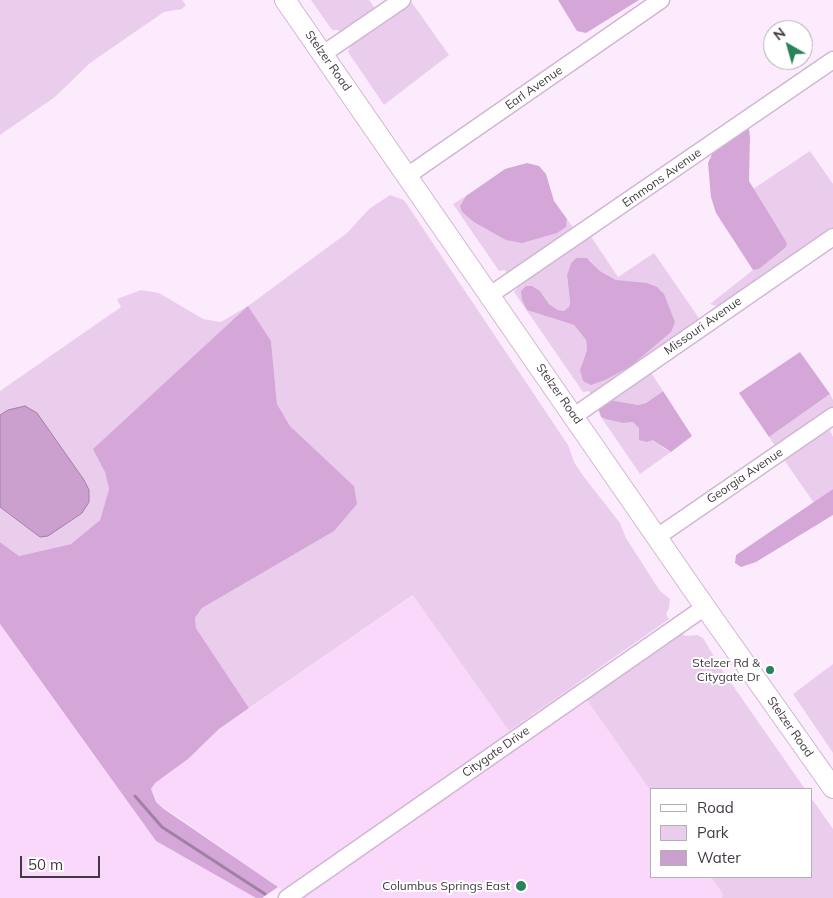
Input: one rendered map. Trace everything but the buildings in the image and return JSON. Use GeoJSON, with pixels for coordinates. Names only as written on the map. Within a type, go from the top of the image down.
{"type":"FeatureCollection","features":[{"type":"Feature","properties":{"kind":"main road","name":"Stelzer Road"},"geometry":{"type":"LineString","coordinates":[[285,0],[705,607],[833,788]]}},
{"type":"Feature","properties":{"kind":"street"},"geometry":{"type":"LineString","coordinates":[[323,54],[402,0]]}},
{"type":"Feature","properties":{"kind":"street","name":"Earl Avenue"},"geometry":{"type":"LineString","coordinates":[[407,176],[661,0]]}},
{"type":"Feature","properties":{"kind":"street","name":"Emmons Avenue"},"geometry":{"type":"LineString","coordinates":[[490,295],[833,60]]}},
{"type":"Feature","properties":{"kind":"street","name":"Missouri Avenue"},"geometry":{"type":"LineString","coordinates":[[574,416],[833,237]]}},
{"type":"Feature","properties":{"kind":"street","name":"Georgia Avenue"},"geometry":{"type":"LineString","coordinates":[[657,537],[833,416]]}},
{"type":"Feature","properties":{"kind":"street","name":"Citygate Drive"},"geometry":{"type":"LineString","coordinates":[[287,898],[705,607]]}},
{"type":"Feature","properties":{"kind":"shaded area"},"geometry":{"type":"Polygon","coordinates":[[[558,0],[639,0],[586,33],[577,31],[558,0]]]}},
{"type":"Feature","properties":{"kind":"shaded area"},"geometry":{"type":"Polygon","coordinates":[[[749,129],[749,181],[787,243],[786,247],[759,269],[753,270],[716,213],[711,197],[708,163],[713,152],[737,133],[749,129]]]}},
{"type":"Feature","properties":{"kind":"shaded area"},"geometry":{"type":"Polygon","coordinates":[[[527,163],[539,166],[546,174],[554,201],[567,219],[566,227],[557,233],[522,243],[506,240],[474,222],[462,212],[460,206],[466,196],[505,169],[527,163]]]}},
{"type":"Feature","properties":{"kind":"shaded area"},"geometry":{"type":"Polygon","coordinates":[[[576,258],[587,258],[600,271],[616,280],[647,283],[657,287],[664,294],[675,322],[671,332],[631,366],[591,385],[583,381],[580,370],[587,350],[586,340],[574,325],[527,310],[522,300],[521,291],[526,286],[532,286],[540,291],[549,304],[558,310],[564,311],[569,307],[570,302],[567,275],[571,263],[576,258]]]}},
{"type":"Feature","properties":{"kind":"shaded area"},"geometry":{"type":"Polygon","coordinates":[[[248,306],[271,341],[277,404],[290,426],[354,486],[357,504],[334,531],[202,608],[195,618],[196,628],[249,708],[219,729],[188,759],[155,783],[151,789],[156,802],[164,809],[278,887],[262,898],[256,898],[156,841],[0,624],[0,542],[19,556],[71,544],[100,520],[109,489],[105,472],[93,449],[248,306]]]}},
{"type":"Feature","properties":{"kind":"shaded area"},"geometry":{"type":"Polygon","coordinates":[[[800,352],[830,394],[769,437],[739,393],[800,352]]]}},
{"type":"Feature","properties":{"kind":"shaded area"},"geometry":{"type":"Polygon","coordinates":[[[663,391],[692,436],[671,452],[653,440],[647,442],[639,440],[639,428],[633,422],[623,423],[601,417],[599,407],[610,400],[638,405],[646,403],[663,391]]]}},
{"type":"Feature","properties":{"kind":"shaded area"},"geometry":{"type":"Polygon","coordinates":[[[833,489],[833,515],[756,562],[741,567],[735,563],[736,555],[833,489]]]}},
{"type":"Feature","properties":{"kind":"shaded area"},"geometry":{"type":"Polygon","coordinates":[[[414,595],[509,731],[576,684],[650,790],[650,878],[712,878],[723,894],[722,898],[294,898],[156,802],[151,789],[154,783],[188,759],[219,729],[414,595]]]}},
{"type":"Feature","properties":{"kind":"shaded area"},"geometry":{"type":"Polygon","coordinates":[[[0,624],[156,841],[256,898],[0,898],[0,624]]]}},
{"type":"Feature","properties":{"kind":"green space"},"geometry":{"type":"Polygon","coordinates":[[[0,0],[182,0],[186,5],[182,9],[164,12],[90,63],[55,97],[0,135],[0,0]]]}},
{"type":"Feature","properties":{"kind":"green space"},"geometry":{"type":"Polygon","coordinates":[[[311,0],[369,0],[374,7],[374,12],[342,34],[338,30],[332,30],[311,0]]]}},
{"type":"Feature","properties":{"kind":"green space"},"geometry":{"type":"Polygon","coordinates":[[[405,0],[410,0],[449,55],[384,105],[348,52],[350,47],[347,43],[405,0]]]}},
{"type":"Feature","properties":{"kind":"green space"},"geometry":{"type":"Polygon","coordinates":[[[810,151],[833,184],[833,230],[720,307],[710,304],[753,270],[759,269],[787,243],[753,189],[810,151]]]}},
{"type":"Feature","properties":{"kind":"green space"},"geometry":{"type":"Polygon","coordinates":[[[390,195],[404,200],[568,445],[574,462],[584,477],[620,523],[626,538],[660,591],[670,599],[666,614],[669,619],[509,731],[413,595],[249,708],[196,628],[195,618],[202,608],[354,486],[290,426],[277,404],[271,341],[105,472],[109,489],[100,520],[71,544],[19,556],[0,542],[0,507],[40,537],[8,410],[0,415],[0,391],[121,307],[117,299],[141,290],[159,293],[203,319],[221,322],[248,306],[347,233],[369,209],[390,195]]]}},
{"type":"Feature","properties":{"kind":"green space"},"geometry":{"type":"Polygon","coordinates":[[[466,196],[460,206],[566,227],[567,219],[575,230],[508,275],[505,270],[499,271],[453,204],[466,196]]]}},
{"type":"Feature","properties":{"kind":"green space"},"geometry":{"type":"Polygon","coordinates":[[[588,232],[618,277],[654,253],[701,321],[591,395],[589,391],[583,392],[514,292],[518,287],[514,284],[588,232]],[[576,258],[571,263],[567,275],[570,302],[569,307],[564,311],[558,310],[549,304],[540,291],[549,317],[574,325],[586,340],[587,350],[580,370],[616,280],[600,271],[590,260],[576,258]]]}},
{"type":"Feature","properties":{"kind":"green space"},"geometry":{"type":"Polygon","coordinates":[[[648,368],[663,391],[646,403],[638,405],[610,400],[648,368]]]}},
{"type":"Feature","properties":{"kind":"green space"},"geometry":{"type":"Polygon","coordinates":[[[830,394],[833,400],[833,407],[776,447],[769,437],[830,394]]]}},
{"type":"Feature","properties":{"kind":"green space"},"geometry":{"type":"Polygon","coordinates":[[[601,417],[623,423],[633,422],[671,452],[640,474],[601,417]]]}},
{"type":"Feature","properties":{"kind":"green space"},"geometry":{"type":"Polygon","coordinates":[[[833,424],[830,431],[833,437],[833,489],[814,503],[780,454],[833,424]]]}},
{"type":"Feature","properties":{"kind":"green space"},"geometry":{"type":"Polygon","coordinates":[[[682,633],[685,636],[697,635],[703,638],[722,670],[804,788],[650,788],[650,790],[587,700],[682,633]]]}},
{"type":"Feature","properties":{"kind":"green space"},"geometry":{"type":"Polygon","coordinates":[[[833,664],[833,753],[793,694],[833,664]]]}},
{"type":"Feature","properties":{"kind":"green space"},"geometry":{"type":"Polygon","coordinates":[[[813,800],[833,829],[833,898],[722,898],[723,894],[712,878],[813,878],[813,800]]]}},
{"type":"Feature","properties":{"kind":"water"},"geometry":{"type":"Polygon","coordinates":[[[25,406],[37,413],[89,490],[89,502],[82,513],[48,536],[40,537],[0,507],[0,415],[8,410],[25,406]]]}},
{"type":"Feature","properties":{"kind":"waterway"},"geometry":{"type":"LineString","coordinates":[[135,796],[162,827],[265,894]]}},
{"type":"Feature","properties":{"kind":"place","name":"Stelzer Rd & Citygate Dr"},"geometry":{"type":"Point","coordinates":[770,670]}},
{"type":"Feature","properties":{"kind":"place","name":"Columbus Springs East"},"geometry":{"type":"Point","coordinates":[521,886]}}]}
